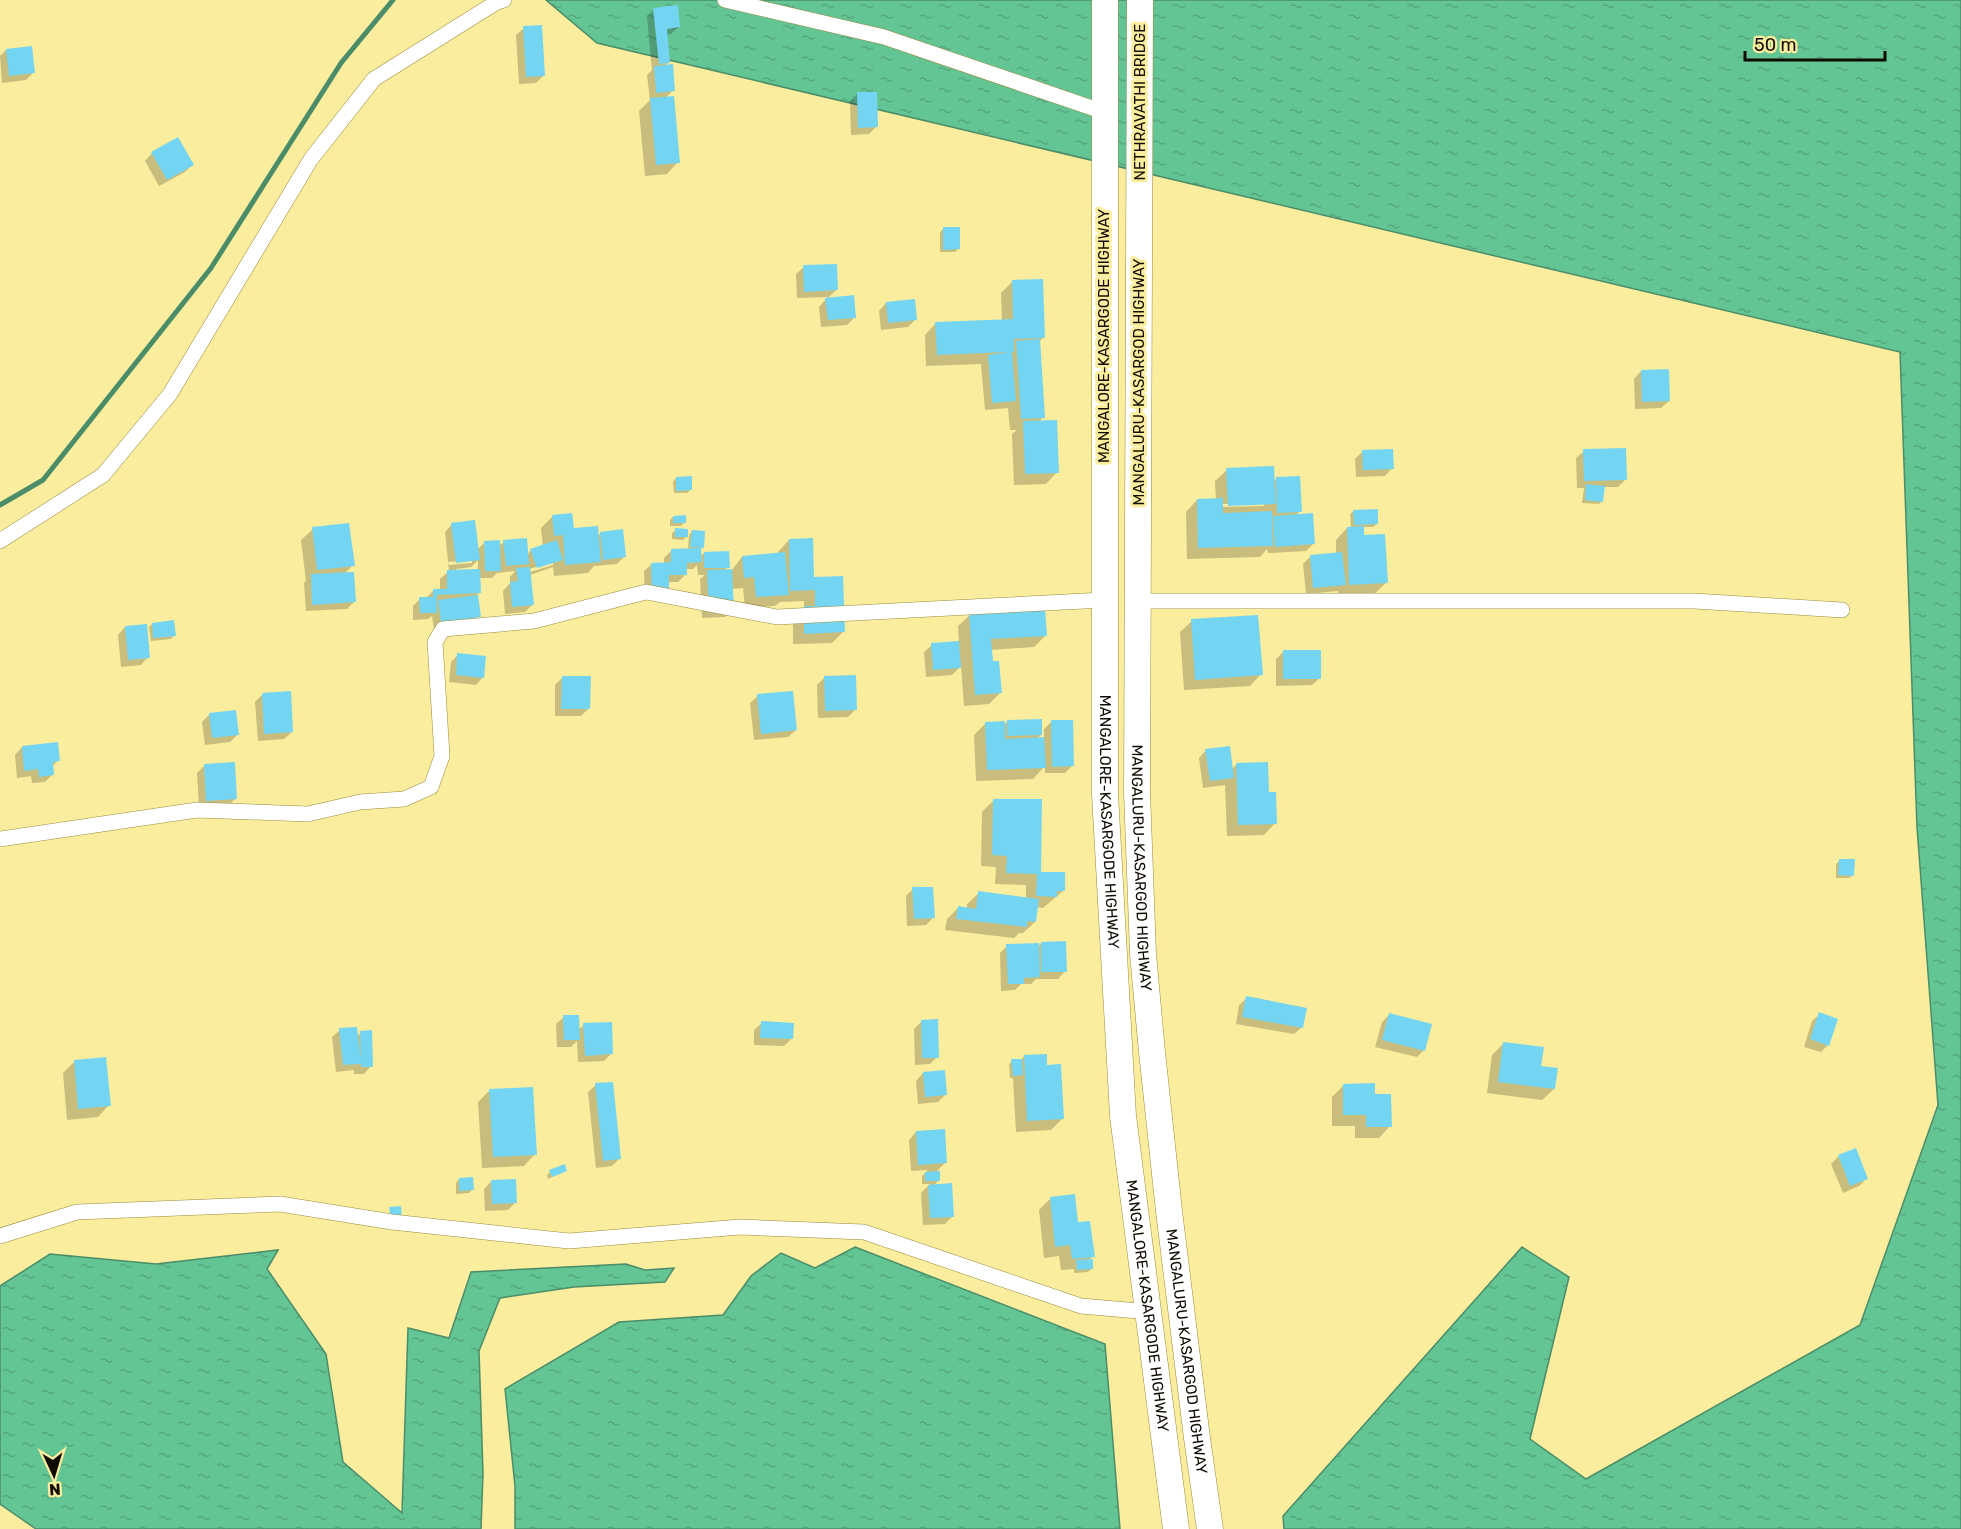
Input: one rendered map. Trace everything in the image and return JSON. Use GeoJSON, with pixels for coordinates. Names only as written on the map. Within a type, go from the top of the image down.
{"type":"FeatureCollection","features":[{"type":"Feature","properties":{"kind":"highway"},"geometry":{"type":"LineString","coordinates":[[1104,112],[1105,0]]}},
{"type":"Feature","properties":{"kind":"highway","name":"NETHRAVATHI BRIDGE"},"geometry":{"type":"LineString","coordinates":[[1140,0],[1140,204]]}},
{"type":"Feature","properties":{"kind":"highway","name":"MANGALORE-KASARGODE HIGHWAY"},"geometry":{"type":"LineString","coordinates":[[1104,112],[1105,794],[1123,1116],[1150,1312],[1176,1529]]}},
{"type":"Feature","properties":{"kind":"highway","name":"MANGALURU-KASARGOD HIGHWAY"},"geometry":{"type":"LineString","coordinates":[[1140,204],[1137,792],[1143,954],[1152,1052],[1197,1438],[1210,1529]]}},
{"type":"Feature","properties":{"kind":"street"},"geometry":{"type":"LineString","coordinates":[[0,541],[103,475],[170,394],[311,159],[374,79],[497,2],[504,0]]}},
{"type":"Feature","properties":{"kind":"street"},"geometry":{"type":"LineString","coordinates":[[725,0],[884,37],[1104,112]]}},
{"type":"Feature","properties":{"kind":"street"},"geometry":{"type":"LineString","coordinates":[[0,839],[196,810],[308,814],[360,802],[404,799],[431,788],[442,756],[435,642],[443,629],[534,621],[646,592],[777,617],[1104,600]]}},
{"type":"Feature","properties":{"kind":"street"},"geometry":{"type":"LineString","coordinates":[[1138,601],[1694,601],[1842,610]]}},
{"type":"Feature","properties":{"kind":"street"},"geometry":{"type":"LineString","coordinates":[[0,1236],[77,1212],[280,1204],[392,1222],[569,1241],[740,1227],[864,1232],[1081,1306],[1150,1312]]}},
{"type":"Feature","properties":{"kind":"water"},"geometry":{"type":"Polygon","coordinates":[[[546,0],[1961,0],[1961,1529],[1284,1529],[1283,1516],[1522,1247],[1569,1277],[1530,1439],[1586,1479],[1860,1325],[1938,1105],[1917,827],[1900,352],[597,43],[546,0]]]}},
{"type":"Feature","properties":{"kind":"water"},"geometry":{"type":"Polygon","coordinates":[[[855,1247],[1105,1344],[1120,1529],[515,1529],[515,1486],[505,1389],[619,1322],[723,1315],[751,1276],[781,1253],[815,1268],[855,1247]]]}},
{"type":"Feature","properties":{"kind":"water"},"geometry":{"type":"Polygon","coordinates":[[[278,1250],[267,1269],[326,1354],[343,1462],[402,1513],[408,1328],[449,1338],[471,1272],[626,1264],[645,1270],[674,1268],[665,1282],[574,1287],[500,1298],[479,1351],[483,1473],[481,1529],[36,1529],[0,1504],[0,1286],[50,1254],[156,1264],[278,1250]]]}},
{"type":"Feature","properties":{"kind":"building"},"geometry":{"type":"Polygon","coordinates":[[[678,5],[680,27],[667,29],[670,63],[659,64],[653,8],[678,5]]]}},
{"type":"Feature","properties":{"kind":"building"},"geometry":{"type":"Polygon","coordinates":[[[542,25],[545,76],[526,77],[523,26],[542,25]]]}},
{"type":"Feature","properties":{"kind":"building"},"geometry":{"type":"Polygon","coordinates":[[[32,46],[35,73],[9,76],[6,49],[32,46]]]}},
{"type":"Feature","properties":{"kind":"building"},"geometry":{"type":"Polygon","coordinates":[[[673,64],[675,91],[656,93],[654,66],[673,64]]]}},
{"type":"Feature","properties":{"kind":"building"},"geometry":{"type":"Polygon","coordinates":[[[857,92],[877,92],[878,127],[858,128],[857,92]]]}},
{"type":"Feature","properties":{"kind":"building"},"geometry":{"type":"Polygon","coordinates":[[[674,96],[680,163],[656,165],[650,98],[674,96]]]}},
{"type":"Feature","properties":{"kind":"building"},"geometry":{"type":"Polygon","coordinates":[[[178,137],[194,165],[167,180],[151,152],[178,137]]]}},
{"type":"Feature","properties":{"kind":"building"},"geometry":{"type":"Polygon","coordinates":[[[943,227],[960,227],[960,249],[943,250],[943,227]]]}},
{"type":"Feature","properties":{"kind":"building"},"geometry":{"type":"Polygon","coordinates":[[[837,264],[838,290],[804,292],[803,265],[837,264]]]}},
{"type":"Feature","properties":{"kind":"building"},"geometry":{"type":"Polygon","coordinates":[[[1043,279],[1045,338],[1014,339],[1014,352],[1012,352],[1016,401],[992,403],[988,355],[1009,352],[937,355],[935,322],[1013,319],[1012,280],[1043,279]]]}},
{"type":"Feature","properties":{"kind":"building"},"geometry":{"type":"Polygon","coordinates":[[[854,295],[856,318],[828,320],[825,298],[854,295]]]}},
{"type":"Feature","properties":{"kind":"building"},"geometry":{"type":"Polygon","coordinates":[[[915,299],[917,320],[888,323],[886,302],[915,299]]]}},
{"type":"Feature","properties":{"kind":"building"},"geometry":{"type":"Polygon","coordinates":[[[1040,339],[1045,418],[1021,419],[1016,341],[1040,339]]]}},
{"type":"Feature","properties":{"kind":"building"},"geometry":{"type":"Polygon","coordinates":[[[1669,369],[1670,401],[1642,402],[1641,370],[1669,369]]]}},
{"type":"Feature","properties":{"kind":"building"},"geometry":{"type":"Polygon","coordinates":[[[1057,420],[1059,473],[1025,474],[1023,421],[1057,420]]]}},
{"type":"Feature","properties":{"kind":"building"},"geometry":{"type":"Polygon","coordinates":[[[1626,448],[1627,480],[1584,481],[1583,449],[1626,448]]]}},
{"type":"Feature","properties":{"kind":"building"},"geometry":{"type":"Polygon","coordinates":[[[1393,449],[1394,469],[1363,470],[1362,450],[1393,449]]]}},
{"type":"Feature","properties":{"kind":"building"},"geometry":{"type":"Polygon","coordinates":[[[1274,466],[1276,504],[1228,506],[1226,468],[1274,466]]]}},
{"type":"Feature","properties":{"kind":"building"},"geometry":{"type":"Polygon","coordinates":[[[692,476],[692,490],[676,491],[676,477],[692,476]]]}},
{"type":"Feature","properties":{"kind":"building"},"geometry":{"type":"Polygon","coordinates":[[[1300,476],[1302,512],[1277,513],[1276,477],[1300,476]]]}},
{"type":"Feature","properties":{"kind":"building"},"geometry":{"type":"Polygon","coordinates":[[[1586,484],[1605,486],[1603,502],[1585,500],[1586,484]]]}},
{"type":"Feature","properties":{"kind":"building"},"geometry":{"type":"Polygon","coordinates":[[[1223,498],[1223,513],[1272,511],[1273,546],[1198,548],[1197,499],[1223,498]]]}},
{"type":"Feature","properties":{"kind":"building"},"geometry":{"type":"Polygon","coordinates":[[[1378,509],[1378,524],[1354,525],[1353,510],[1378,509]]]}},
{"type":"Feature","properties":{"kind":"building"},"geometry":{"type":"Polygon","coordinates":[[[572,513],[574,528],[598,526],[601,562],[565,565],[563,535],[554,536],[552,515],[572,513]]]}},
{"type":"Feature","properties":{"kind":"building"},"geometry":{"type":"Polygon","coordinates":[[[1313,513],[1315,544],[1275,547],[1273,516],[1313,513]]]}},
{"type":"Feature","properties":{"kind":"building"},"geometry":{"type":"Polygon","coordinates":[[[686,515],[686,523],[673,523],[673,516],[686,515]]]}},
{"type":"Feature","properties":{"kind":"building"},"geometry":{"type":"Polygon","coordinates":[[[475,520],[480,560],[456,563],[451,523],[475,520]]]}},
{"type":"Feature","properties":{"kind":"building"},"geometry":{"type":"Polygon","coordinates":[[[349,523],[355,566],[317,570],[312,527],[349,523]]]}},
{"type":"Feature","properties":{"kind":"building"},"geometry":{"type":"Polygon","coordinates":[[[1364,526],[1364,535],[1385,534],[1388,583],[1349,585],[1347,527],[1364,526]]]}},
{"type":"Feature","properties":{"kind":"building"},"geometry":{"type":"Polygon","coordinates":[[[675,528],[688,529],[688,537],[675,537],[675,528]]]}},
{"type":"Feature","properties":{"kind":"building"},"geometry":{"type":"Polygon","coordinates":[[[623,529],[626,557],[603,560],[600,532],[623,529]]]}},
{"type":"Feature","properties":{"kind":"building"},"geometry":{"type":"Polygon","coordinates":[[[692,530],[705,531],[704,548],[690,547],[692,530]]]}},
{"type":"Feature","properties":{"kind":"building"},"geometry":{"type":"Polygon","coordinates":[[[527,538],[529,564],[506,566],[503,540],[527,538]]]}},
{"type":"Feature","properties":{"kind":"building"},"geometry":{"type":"Polygon","coordinates":[[[813,538],[814,577],[843,576],[845,632],[804,634],[804,606],[815,606],[815,590],[790,591],[789,539],[813,538]]]}},
{"type":"Feature","properties":{"kind":"building"},"geometry":{"type":"Polygon","coordinates":[[[500,540],[501,571],[485,571],[484,541],[500,540]]]}},
{"type":"Feature","properties":{"kind":"building"},"geometry":{"type":"Polygon","coordinates":[[[557,540],[563,560],[537,568],[530,549],[557,540]]]}},
{"type":"Feature","properties":{"kind":"building"},"geometry":{"type":"Polygon","coordinates":[[[701,548],[702,562],[687,563],[687,575],[669,575],[669,593],[652,593],[651,563],[671,562],[671,549],[701,548]]]}},
{"type":"Feature","properties":{"kind":"building"},"geometry":{"type":"Polygon","coordinates":[[[729,551],[730,568],[704,568],[704,552],[729,551]]]}},
{"type":"Feature","properties":{"kind":"building"},"geometry":{"type":"Polygon","coordinates":[[[785,552],[789,595],[756,597],[754,577],[744,578],[742,556],[785,552]]]}},
{"type":"Feature","properties":{"kind":"building"},"geometry":{"type":"Polygon","coordinates":[[[1342,552],[1346,585],[1313,588],[1310,555],[1342,552]]]}},
{"type":"Feature","properties":{"kind":"building"},"geometry":{"type":"Polygon","coordinates":[[[530,567],[534,605],[512,607],[510,582],[518,581],[516,568],[530,567]]]}},
{"type":"Feature","properties":{"kind":"building"},"geometry":{"type":"Polygon","coordinates":[[[480,569],[481,593],[437,595],[437,613],[420,613],[419,597],[433,597],[433,589],[447,589],[447,570],[480,569]]]}},
{"type":"Feature","properties":{"kind":"building"},"geometry":{"type":"Polygon","coordinates":[[[732,569],[734,610],[709,611],[707,570],[732,569]]]}},
{"type":"Feature","properties":{"kind":"building"},"geometry":{"type":"Polygon","coordinates":[[[354,572],[356,602],[312,605],[311,574],[354,572]]]}},
{"type":"Feature","properties":{"kind":"building"},"geometry":{"type":"Polygon","coordinates":[[[478,595],[481,617],[441,622],[438,600],[478,595]]]}},
{"type":"Feature","properties":{"kind":"building"},"geometry":{"type":"Polygon","coordinates":[[[1045,608],[1047,636],[991,639],[993,661],[999,661],[1002,693],[975,695],[969,613],[1045,608]]]}},
{"type":"Feature","properties":{"kind":"building"},"geometry":{"type":"Polygon","coordinates":[[[1258,615],[1263,675],[1195,680],[1191,619],[1258,615]]]}},
{"type":"Feature","properties":{"kind":"building"},"geometry":{"type":"Polygon","coordinates":[[[174,620],[176,636],[153,638],[152,623],[174,620]]]}},
{"type":"Feature","properties":{"kind":"building"},"geometry":{"type":"Polygon","coordinates":[[[147,624],[150,658],[128,660],[125,626],[147,624]]]}},
{"type":"Feature","properties":{"kind":"building"},"geometry":{"type":"Polygon","coordinates":[[[959,641],[961,668],[933,670],[931,643],[959,641]]]}},
{"type":"Feature","properties":{"kind":"building"},"geometry":{"type":"Polygon","coordinates":[[[1283,650],[1321,650],[1321,679],[1283,679],[1283,650]]]}},
{"type":"Feature","properties":{"kind":"building"},"geometry":{"type":"Polygon","coordinates":[[[457,653],[486,656],[484,678],[456,675],[457,653]]]}},
{"type":"Feature","properties":{"kind":"building"},"geometry":{"type":"Polygon","coordinates":[[[856,675],[857,710],[825,711],[824,676],[856,675]]]}},
{"type":"Feature","properties":{"kind":"building"},"geometry":{"type":"Polygon","coordinates":[[[562,676],[591,676],[590,709],[561,709],[562,676]]]}},
{"type":"Feature","properties":{"kind":"building"},"geometry":{"type":"Polygon","coordinates":[[[291,691],[293,732],[264,734],[262,693],[291,691]]]}},
{"type":"Feature","properties":{"kind":"building"},"geometry":{"type":"Polygon","coordinates":[[[793,691],[797,730],[761,734],[757,694],[793,691]]]}},
{"type":"Feature","properties":{"kind":"building"},"geometry":{"type":"Polygon","coordinates":[[[236,710],[239,735],[212,738],[209,713],[236,710]]]}},
{"type":"Feature","properties":{"kind":"building"},"geometry":{"type":"Polygon","coordinates":[[[1042,719],[1042,735],[1007,736],[1007,720],[1042,719]]]}},
{"type":"Feature","properties":{"kind":"building"},"geometry":{"type":"Polygon","coordinates":[[[1051,720],[1073,720],[1074,766],[1052,767],[1051,720]]]}},
{"type":"Feature","properties":{"kind":"building"},"geometry":{"type":"Polygon","coordinates":[[[1005,721],[1005,739],[1044,737],[1046,768],[987,770],[985,722],[1005,721]]]}},
{"type":"Feature","properties":{"kind":"building"},"geometry":{"type":"Polygon","coordinates":[[[58,742],[60,761],[53,762],[54,775],[39,777],[38,769],[24,771],[22,746],[58,742]]]}},
{"type":"Feature","properties":{"kind":"building"},"geometry":{"type":"Polygon","coordinates":[[[1230,746],[1234,778],[1210,781],[1205,749],[1230,746]]]}},
{"type":"Feature","properties":{"kind":"building"},"geometry":{"type":"Polygon","coordinates":[[[235,762],[237,799],[206,801],[204,764],[235,762]]]}},
{"type":"Feature","properties":{"kind":"building"},"geometry":{"type":"Polygon","coordinates":[[[1268,762],[1269,792],[1276,792],[1277,824],[1238,825],[1236,763],[1268,762]]]}},
{"type":"Feature","properties":{"kind":"building"},"geometry":{"type":"Polygon","coordinates":[[[993,799],[1042,799],[1041,872],[1065,872],[1065,891],[1057,891],[1057,897],[1036,896],[1037,874],[1006,873],[1007,856],[992,855],[993,799]]]}},
{"type":"Feature","properties":{"kind":"building"},"geometry":{"type":"Polygon","coordinates":[[[1839,859],[1855,859],[1854,876],[1838,875],[1839,859]]]}},
{"type":"Feature","properties":{"kind":"building"},"geometry":{"type":"Polygon","coordinates":[[[912,887],[933,887],[935,918],[914,919],[912,887]]]}},
{"type":"Feature","properties":{"kind":"building"},"geometry":{"type":"Polygon","coordinates":[[[978,891],[1039,899],[1036,922],[1027,921],[1027,927],[956,919],[958,906],[976,909],[978,891]]]}},
{"type":"Feature","properties":{"kind":"building"},"geometry":{"type":"Polygon","coordinates":[[[1066,941],[1067,972],[1041,972],[1041,942],[1066,941]]]}},
{"type":"Feature","properties":{"kind":"building"},"geometry":{"type":"Polygon","coordinates":[[[1039,943],[1040,977],[1024,978],[1024,984],[1008,984],[1006,944],[1039,943]]]}},
{"type":"Feature","properties":{"kind":"building"},"geometry":{"type":"Polygon","coordinates":[[[1246,996],[1307,1008],[1303,1028],[1242,1017],[1246,996]]]}},
{"type":"Feature","properties":{"kind":"building"},"geometry":{"type":"Polygon","coordinates":[[[1819,1012],[1838,1019],[1829,1046],[1810,1039],[1819,1012]]]}},
{"type":"Feature","properties":{"kind":"building"},"geometry":{"type":"Polygon","coordinates":[[[1389,1013],[1432,1024],[1425,1051],[1382,1040],[1389,1013]]]}},
{"type":"Feature","properties":{"kind":"building"},"geometry":{"type":"Polygon","coordinates":[[[563,1015],[579,1015],[580,1040],[564,1040],[563,1015]]]}},
{"type":"Feature","properties":{"kind":"building"},"geometry":{"type":"Polygon","coordinates":[[[938,1019],[939,1058],[922,1058],[921,1020],[938,1019]]]}},
{"type":"Feature","properties":{"kind":"building"},"geometry":{"type":"Polygon","coordinates":[[[761,1021],[794,1023],[793,1039],[760,1038],[761,1021]]]}},
{"type":"Feature","properties":{"kind":"building"},"geometry":{"type":"Polygon","coordinates":[[[612,1022],[613,1054],[585,1056],[583,1023],[612,1022]]]}},
{"type":"Feature","properties":{"kind":"building"},"geometry":{"type":"Polygon","coordinates":[[[357,1027],[361,1060],[360,1031],[372,1030],[373,1067],[361,1067],[361,1064],[343,1065],[339,1028],[357,1027]]]}},
{"type":"Feature","properties":{"kind":"building"},"geometry":{"type":"Polygon","coordinates":[[[1503,1042],[1544,1047],[1541,1066],[1558,1068],[1555,1089],[1498,1082],[1503,1042]]]}},
{"type":"Feature","properties":{"kind":"building"},"geometry":{"type":"Polygon","coordinates":[[[1047,1054],[1047,1065],[1061,1064],[1064,1119],[1027,1121],[1024,1055],[1047,1054]]]}},
{"type":"Feature","properties":{"kind":"building"},"geometry":{"type":"Polygon","coordinates":[[[106,1057],[111,1106],[78,1109],[74,1060],[106,1057]]]}},
{"type":"Feature","properties":{"kind":"building"},"geometry":{"type":"Polygon","coordinates":[[[1011,1059],[1022,1059],[1023,1075],[1013,1076],[1011,1059]]]}},
{"type":"Feature","properties":{"kind":"building"},"geometry":{"type":"Polygon","coordinates":[[[945,1070],[947,1095],[925,1097],[923,1072],[945,1070]]]}},
{"type":"Feature","properties":{"kind":"building"},"geometry":{"type":"Polygon","coordinates":[[[613,1082],[621,1159],[603,1161],[595,1083],[613,1082]]]}},
{"type":"Feature","properties":{"kind":"building"},"geometry":{"type":"Polygon","coordinates":[[[1375,1083],[1375,1094],[1391,1094],[1392,1127],[1366,1127],[1366,1115],[1343,1115],[1343,1084],[1375,1083]]]}},
{"type":"Feature","properties":{"kind":"building"},"geometry":{"type":"Polygon","coordinates":[[[533,1087],[537,1155],[493,1157],[489,1089],[533,1087]]]}},
{"type":"Feature","properties":{"kind":"building"},"geometry":{"type":"Polygon","coordinates":[[[945,1129],[947,1163],[918,1165],[916,1131],[945,1129]]]}},
{"type":"Feature","properties":{"kind":"building"},"geometry":{"type":"Polygon","coordinates":[[[1856,1148],[1868,1179],[1850,1186],[1838,1155],[1856,1148]]]}},
{"type":"Feature","properties":{"kind":"building"},"geometry":{"type":"Polygon","coordinates":[[[565,1164],[567,1171],[552,1177],[549,1170],[565,1164]]]}},
{"type":"Feature","properties":{"kind":"building"},"geometry":{"type":"Polygon","coordinates":[[[940,1171],[940,1181],[925,1181],[925,1172],[940,1171]]]}},
{"type":"Feature","properties":{"kind":"building"},"geometry":{"type":"Polygon","coordinates":[[[473,1177],[474,1190],[459,1191],[459,1178],[473,1177]]]}},
{"type":"Feature","properties":{"kind":"building"},"geometry":{"type":"Polygon","coordinates":[[[516,1179],[517,1203],[492,1204],[491,1180],[516,1179]]]}},
{"type":"Feature","properties":{"kind":"building"},"geometry":{"type":"Polygon","coordinates":[[[952,1183],[954,1217],[930,1218],[928,1185],[952,1183]]]}},
{"type":"Feature","properties":{"kind":"building"},"geometry":{"type":"Polygon","coordinates":[[[1075,1194],[1078,1222],[1090,1221],[1095,1257],[1072,1259],[1070,1245],[1055,1247],[1050,1197],[1075,1194]]]}},
{"type":"Feature","properties":{"kind":"building"},"geometry":{"type":"Polygon","coordinates":[[[401,1206],[402,1219],[391,1220],[389,1207],[401,1206]]]}},
{"type":"Feature","properties":{"kind":"building"},"geometry":{"type":"Polygon","coordinates":[[[1093,1259],[1093,1269],[1077,1270],[1076,1260],[1093,1259]]]}},
{"type":"Feature","properties":{"kind":"waterway"},"geometry":{"type":"LineString","coordinates":[[0,505],[43,480],[211,268],[341,63],[393,0]]}}]}
